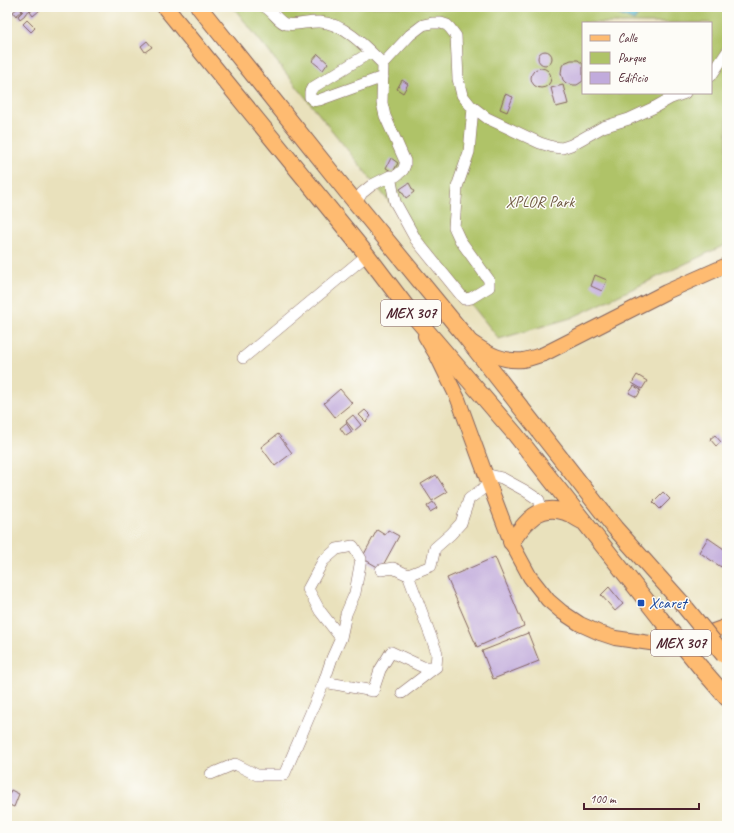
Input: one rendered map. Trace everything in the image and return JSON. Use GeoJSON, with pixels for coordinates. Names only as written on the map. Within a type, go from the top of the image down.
{"type":"FeatureCollection","features":[{"type":"Feature","properties":{"kind":"highway","name":"MEX 307"},"geometry":{"type":"LineString","coordinates":[[165,7],[367,255],[408,309],[515,434],[660,618],[727,698]]}},
{"type":"Feature","properties":{"kind":"highway","name":"MEX 307"},"geometry":{"type":"LineString","coordinates":[[199,7],[465,336],[615,528],[681,602],[726,657]]}},
{"type":"Feature","properties":{"kind":"highway"},"geometry":{"type":"LineString","coordinates":[[511,542],[534,515],[542,512],[557,510],[586,523]]}},
{"type":"Feature","properties":{"kind":"main road"},"geometry":{"type":"LineString","coordinates":[[465,336],[486,352],[496,357],[511,360],[523,360],[544,354],[666,292],[727,265]]}},
{"type":"Feature","properties":{"kind":"main road"},"geometry":{"type":"LineString","coordinates":[[408,309],[437,356],[458,399],[511,542],[530,577],[548,600],[580,624],[614,638],[657,644],[691,639],[727,626]]}},
{"type":"Feature","properties":{"kind":"street"},"geometry":{"type":"LineString","coordinates":[[265,7],[270,10],[279,20],[286,24],[320,22],[332,24],[345,31],[363,45],[383,64]]}},
{"type":"Feature","properties":{"kind":"street"},"geometry":{"type":"LineString","coordinates":[[356,203],[362,193],[372,184],[390,176],[396,176],[403,170],[405,165],[405,161],[385,116],[382,103],[383,64],[410,35],[423,25],[432,23],[447,25],[456,36],[458,79],[462,95],[473,108],[487,118],[540,143],[553,147],[562,148],[571,145],[603,127],[629,119],[682,94]]}},
{"type":"Feature","properties":{"kind":"street"},"geometry":{"type":"LineString","coordinates":[[371,52],[312,88],[310,97],[314,101],[319,100],[383,77]]}},
{"type":"Feature","properties":{"kind":"street"},"geometry":{"type":"LineString","coordinates":[[712,74],[727,52]]}},
{"type":"Feature","properties":{"kind":"street"},"geometry":{"type":"LineString","coordinates":[[390,176],[395,202],[416,240],[464,298],[471,298],[489,287],[489,280],[460,240],[454,227],[458,187],[469,152],[473,108]]}},
{"type":"Feature","properties":{"kind":"street"},"geometry":{"type":"LineString","coordinates":[[243,358],[367,255]]}},
{"type":"Feature","properties":{"kind":"street"},"geometry":{"type":"LineString","coordinates":[[408,575],[431,566],[435,548],[452,534],[461,523],[469,499],[487,479],[502,478],[529,493],[539,500],[542,512]]}},
{"type":"Feature","properties":{"kind":"street"},"geometry":{"type":"LineString","coordinates":[[211,774],[235,764],[257,775],[284,775],[324,682],[341,638],[346,614],[355,593],[361,559],[353,546],[337,548],[323,560],[308,589],[320,611],[341,638]]}},
{"type":"Feature","properties":{"kind":"street"},"geometry":{"type":"LineString","coordinates":[[381,570],[393,568],[408,575],[437,653],[436,667],[402,693]]}},
{"type":"Feature","properties":{"kind":"street"},"geometry":{"type":"LineString","coordinates":[[324,682],[373,691],[380,670],[391,652],[422,667],[436,667]]}},
{"type":"Feature","properties":{"kind":"green space","name":"XPLOR Park"},"geometry":{"type":"Polygon","coordinates":[[[233,7],[727,7],[727,244],[571,318],[499,339],[233,7]]]}},
{"type":"Feature","properties":{"kind":"water"},"geometry":{"type":"Polygon","coordinates":[[[600,7],[644,7],[634,21],[600,7]]]}},
{"type":"Feature","properties":{"kind":"building"},"geometry":{"type":"Polygon","coordinates":[[[19,7],[22,11],[16,16],[13,12],[19,7]]]}},
{"type":"Feature","properties":{"kind":"building"},"geometry":{"type":"Polygon","coordinates":[[[20,7],[34,7],[20,19],[18,16],[23,11],[20,7]]]}},
{"type":"Feature","properties":{"kind":"building"},"geometry":{"type":"Polygon","coordinates":[[[36,7],[40,10],[33,16],[30,12],[36,7]]]}},
{"type":"Feature","properties":{"kind":"building"},"geometry":{"type":"Polygon","coordinates":[[[27,20],[35,28],[31,32],[23,24],[27,20]]]}},
{"type":"Feature","properties":{"kind":"building"},"geometry":{"type":"Polygon","coordinates":[[[147,41],[152,47],[145,52],[141,46],[147,41]]]}},
{"type":"Feature","properties":{"kind":"building"},"geometry":{"type":"Polygon","coordinates":[[[545,51],[550,53],[552,58],[550,63],[545,65],[540,63],[538,58],[540,53],[545,51]]]}},
{"type":"Feature","properties":{"kind":"building"},"geometry":{"type":"Polygon","coordinates":[[[318,54],[328,63],[323,70],[312,61],[318,54]]]}},
{"type":"Feature","properties":{"kind":"building"},"geometry":{"type":"Polygon","coordinates":[[[571,60],[578,60],[582,63],[582,82],[577,85],[573,85],[566,83],[563,80],[561,73],[564,63],[571,60]]]}},
{"type":"Feature","properties":{"kind":"building"},"geometry":{"type":"Polygon","coordinates":[[[541,68],[548,71],[551,78],[548,85],[541,88],[534,85],[531,78],[534,71],[541,68]]]}},
{"type":"Feature","properties":{"kind":"building"},"geometry":{"type":"Polygon","coordinates":[[[402,80],[408,84],[403,93],[397,89],[402,80]]]}},
{"type":"Feature","properties":{"kind":"building"},"geometry":{"type":"Polygon","coordinates":[[[563,85],[568,104],[556,107],[551,88],[563,85]]]}},
{"type":"Feature","properties":{"kind":"building"},"geometry":{"type":"Polygon","coordinates":[[[505,94],[513,97],[507,112],[500,109],[505,94]]]}},
{"type":"Feature","properties":{"kind":"building"},"geometry":{"type":"Polygon","coordinates":[[[391,158],[398,163],[393,172],[386,168],[391,158]]]}},
{"type":"Feature","properties":{"kind":"building"},"geometry":{"type":"Polygon","coordinates":[[[409,183],[414,192],[406,198],[400,189],[409,183]]]}},
{"type":"Feature","properties":{"kind":"building"},"geometry":{"type":"Polygon","coordinates":[[[595,275],[607,280],[602,291],[591,286],[595,275]]]}},
{"type":"Feature","properties":{"kind":"building"},"geometry":{"type":"Polygon","coordinates":[[[637,375],[647,381],[642,389],[632,383],[637,375]]]}},
{"type":"Feature","properties":{"kind":"building"},"geometry":{"type":"Polygon","coordinates":[[[634,386],[641,390],[637,397],[629,393],[634,386]]]}},
{"type":"Feature","properties":{"kind":"building"},"geometry":{"type":"Polygon","coordinates":[[[340,389],[352,403],[335,417],[324,403],[340,389]]]}},
{"type":"Feature","properties":{"kind":"building"},"geometry":{"type":"Polygon","coordinates":[[[365,410],[371,416],[366,422],[359,415],[365,410]]]}},
{"type":"Feature","properties":{"kind":"building"},"geometry":{"type":"Polygon","coordinates":[[[353,415],[361,425],[354,431],[346,421],[353,415]]]}},
{"type":"Feature","properties":{"kind":"building"},"geometry":{"type":"Polygon","coordinates":[[[346,423],[352,432],[346,436],[340,428],[346,423]]]}},
{"type":"Feature","properties":{"kind":"building"},"geometry":{"type":"Polygon","coordinates":[[[278,434],[292,453],[275,466],[261,447],[278,434]]]}},
{"type":"Feature","properties":{"kind":"building"},"geometry":{"type":"Polygon","coordinates":[[[715,435],[721,442],[716,446],[710,439],[715,435]]]}},
{"type":"Feature","properties":{"kind":"building"},"geometry":{"type":"Polygon","coordinates":[[[436,475],[447,492],[432,501],[421,484],[436,475]]]}},
{"type":"Feature","properties":{"kind":"building"},"geometry":{"type":"Polygon","coordinates":[[[663,492],[670,499],[660,509],[653,502],[663,492]]]}},
{"type":"Feature","properties":{"kind":"building"},"geometry":{"type":"Polygon","coordinates":[[[433,502],[437,508],[430,512],[427,506],[433,502]]]}},
{"type":"Feature","properties":{"kind":"building"},"geometry":{"type":"Polygon","coordinates":[[[377,530],[385,535],[388,530],[399,536],[381,569],[362,558],[377,530]]]}},
{"type":"Feature","properties":{"kind":"building"},"geometry":{"type":"Polygon","coordinates":[[[708,538],[727,551],[727,557],[721,567],[699,552],[708,538]]]}},
{"type":"Feature","properties":{"kind":"building"},"geometry":{"type":"Polygon","coordinates":[[[495,557],[524,626],[477,647],[447,578],[495,557]]]}},
{"type":"Feature","properties":{"kind":"building"},"geometry":{"type":"Polygon","coordinates":[[[609,587],[623,604],[615,611],[601,595],[609,587]]]}},
{"type":"Feature","properties":{"kind":"building"},"geometry":{"type":"Polygon","coordinates":[[[528,633],[539,661],[493,679],[482,651],[528,633]]]}},
{"type":"Feature","properties":{"kind":"building"},"geometry":{"type":"Polygon","coordinates":[[[11,790],[19,794],[14,807],[7,804],[7,798],[11,790]]]}},
{"type":"Feature","properties":{"kind":"place","name":"Xcaret"},"geometry":{"type":"Point","coordinates":[641,603]}}]}
